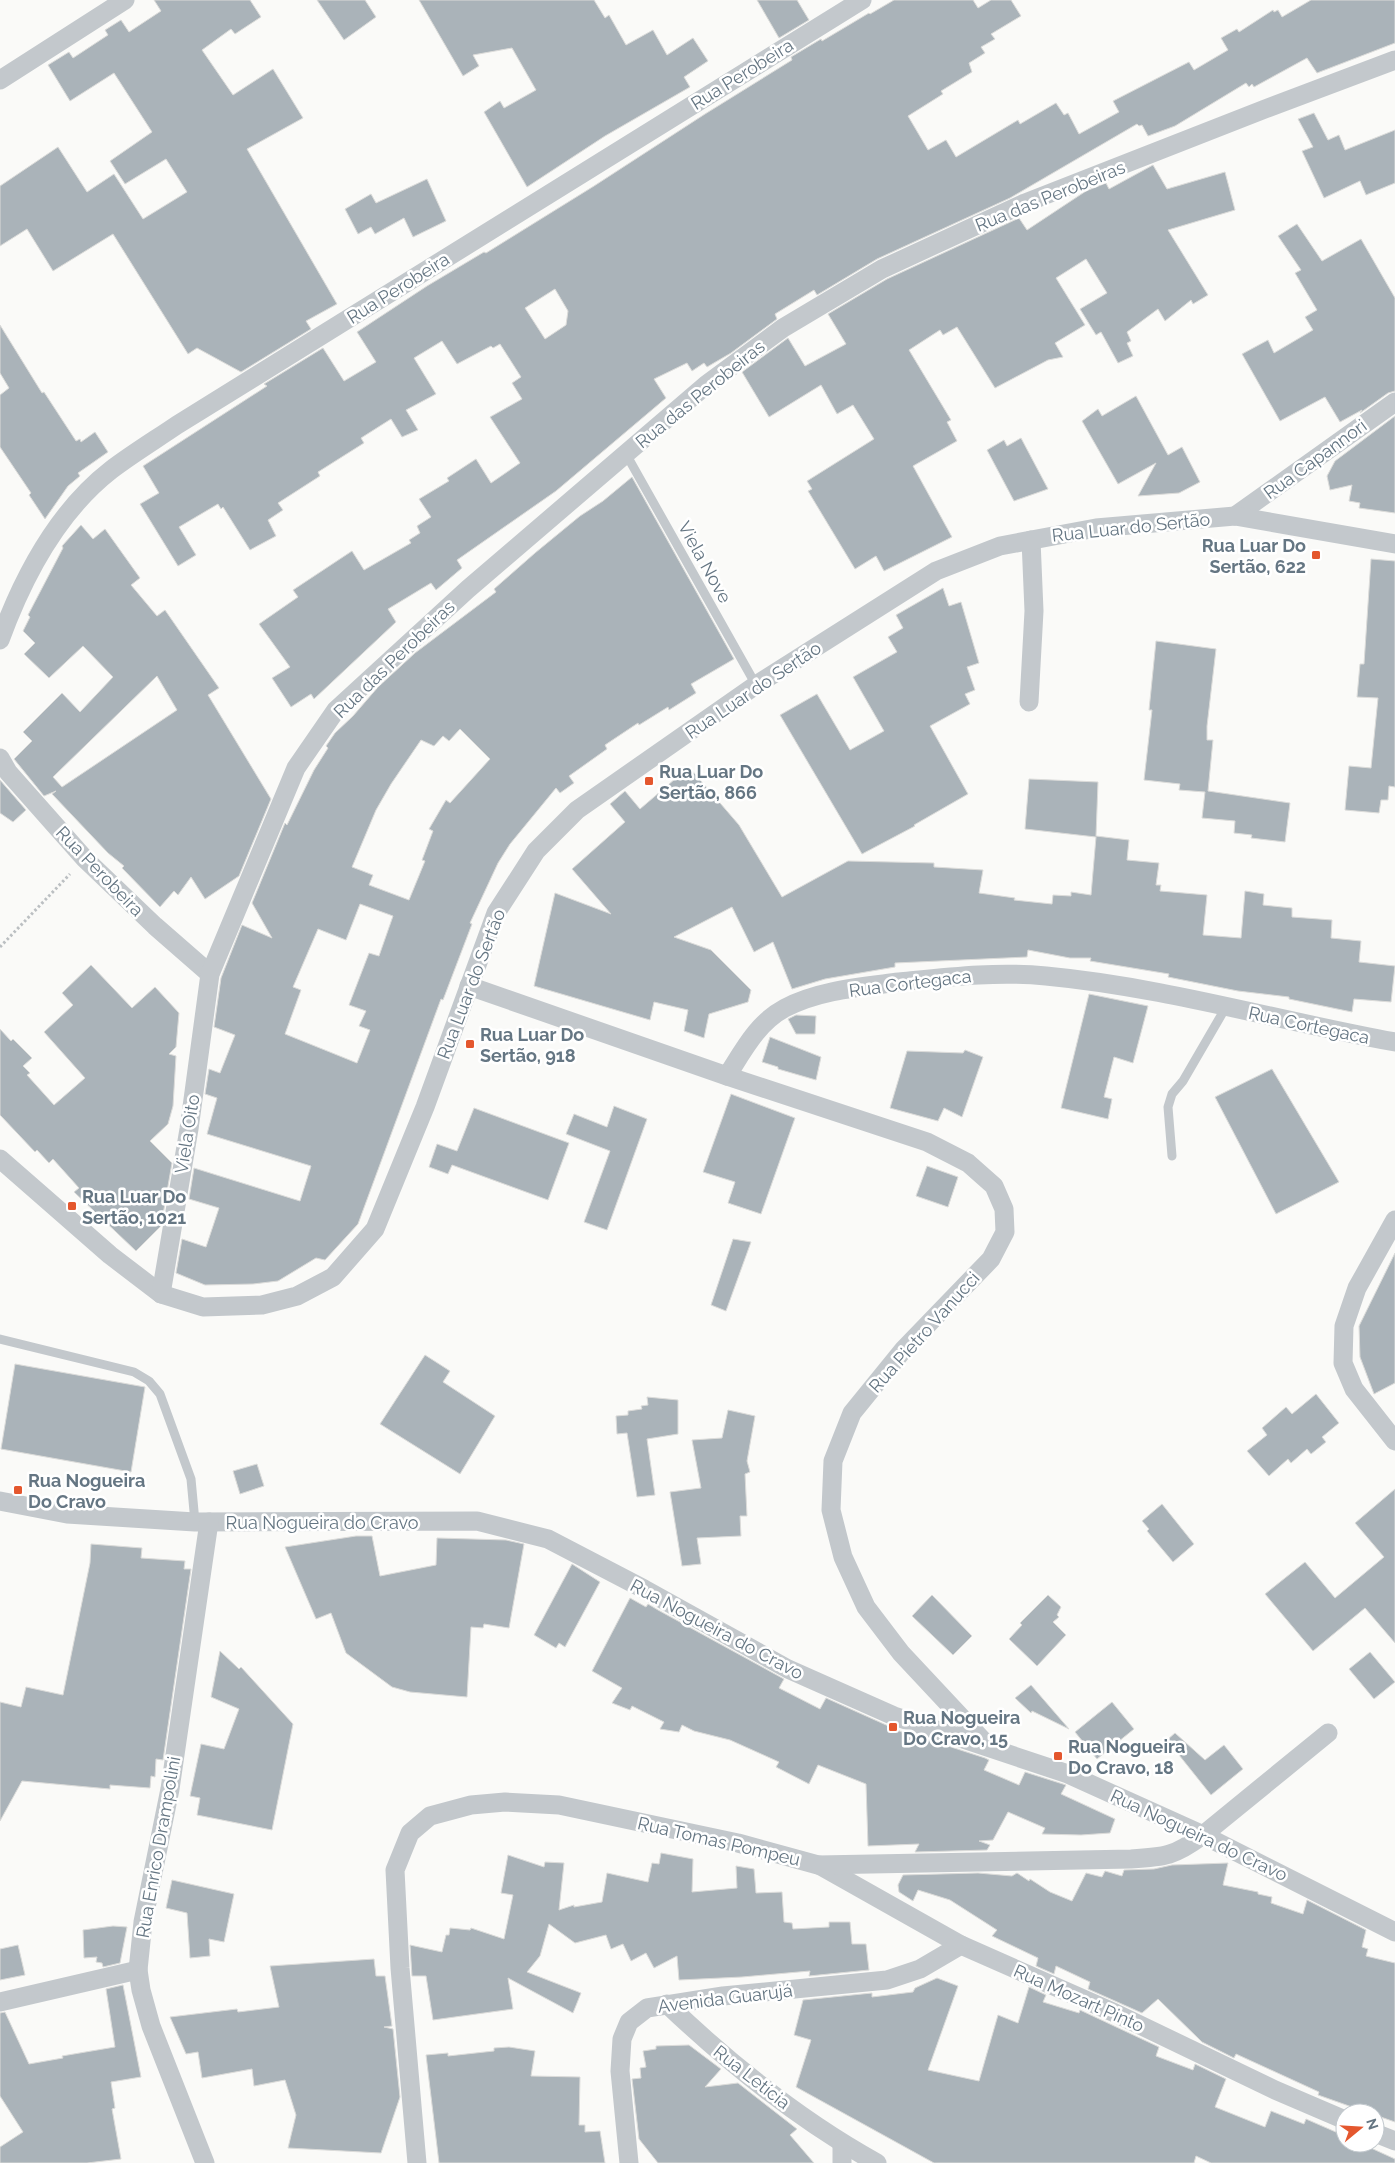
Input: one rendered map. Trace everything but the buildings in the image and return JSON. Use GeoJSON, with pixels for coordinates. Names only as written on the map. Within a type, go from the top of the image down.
{"type":"FeatureCollection","features":[{"type":"Feature","properties":{"kind":"street"},"geometry":{"type":"LineString","coordinates":[[0,80],[125,0]]}},
{"type":"Feature","properties":{"kind":"street","name":"Rua Perobeira"},"geometry":{"type":"LineString","coordinates":[[0,640],[24,581],[56,528],[91,488],[110,470],[177,424],[862,0]]}},
{"type":"Feature","properties":{"kind":"street","name":"Rua das Perobeiras"},"geometry":{"type":"LineString","coordinates":[[210,974],[296,768],[336,710],[468,588],[706,385],[784,328],[882,269],[1025,203],[1265,108],[1395,60]]}},
{"type":"Feature","properties":{"kind":"street","name":"Rua Capannori"},"geometry":{"type":"LineString","coordinates":[[1235,516],[1395,402]]}},
{"type":"Feature","properties":{"kind":"street","name":"Rua Luar do Sertão"},"geometry":{"type":"LineString","coordinates":[[0,1160],[110,1256],[161,1294],[203,1307],[262,1305],[297,1296],[333,1277],[375,1229],[424,1107],[496,913],[536,851],[577,810],[756,685],[936,571],[1000,546],[1096,528],[1235,516],[1395,544]]}},
{"type":"Feature","properties":{"kind":"street"},"geometry":{"type":"LineString","coordinates":[[1029,702],[1034,611],[1031,540]]}},
{"type":"Feature","properties":{"kind":"street","name":"Rua Perobeira"},"geometry":{"type":"LineString","coordinates":[[0,758],[8,772],[85,859],[155,926],[210,974]]}},
{"type":"Feature","properties":{"kind":"street","name":"Viela Oito"},"geometry":{"type":"LineString","coordinates":[[161,1294],[188,1130],[210,974]]}},
{"type":"Feature","properties":{"kind":"street","name":"Rua Cortegaca"},"geometry":{"type":"LineString","coordinates":[[727,1076],[759,1028],[784,1009],[814,996],[862,986],[973,974],[1045,976],[1136,988],[1395,1042]]}},
{"type":"Feature","properties":{"kind":"street"},"geometry":{"type":"LineString","coordinates":[[469,986],[727,1076]]}},
{"type":"Feature","properties":{"kind":"street","name":"Rua Pietro Vanucci"},"geometry":{"type":"LineString","coordinates":[[727,1076],[926,1142],[968,1163],[994,1186],[1004,1209],[1005,1232],[991,1259],[904,1349],[852,1413],[833,1461],[831,1510],[843,1557],[866,1607],[902,1653],[989,1747]]}},
{"type":"Feature","properties":{"kind":"street"},"geometry":{"type":"LineString","coordinates":[[1395,1220],[1357,1288],[1344,1326],[1343,1363],[1354,1389],[1395,1441]]}},
{"type":"Feature","properties":{"kind":"street","name":"Rua Nogueira do Cravo"},"geometry":{"type":"LineString","coordinates":[[0,1501],[67,1514],[202,1522],[478,1521],[548,1539],[644,1589],[788,1669],[894,1716],[1068,1774],[1203,1835],[1395,1932]]}},
{"type":"Feature","properties":{"kind":"street","name":"Rua Enrico Drampolini"},"geometry":{"type":"LineString","coordinates":[[202,1522],[170,1789],[142,1922],[138,1970],[141,1990],[152,2026],[204,2163]]}},
{"type":"Feature","properties":{"kind":"street","name":"Rua Tomas Pompeu"},"geometry":{"type":"LineString","coordinates":[[417,2163],[400,1968],[395,1870],[410,1833],[430,1816],[471,1805],[505,1802],[559,1805],[738,1843],[818,1865],[1121,1860],[1166,1857],[1183,1850],[1203,1835],[1328,1733]]}},
{"type":"Feature","properties":{"kind":"street","name":"Rua Mozart Pinto"},"geometry":{"type":"LineString","coordinates":[[818,1865],[961,1945],[1115,2013],[1274,2090],[1335,2116]]}},
{"type":"Feature","properties":{"kind":"street","name":"Avenida Guarujá"},"geometry":{"type":"LineString","coordinates":[[628,2163],[620,2071],[622,2039],[629,2022],[647,2008],[723,1996],[886,1980],[920,1969],[961,1945]]}},
{"type":"Feature","properties":{"kind":"street"},"geometry":{"type":"LineString","coordinates":[[0,2002],[138,1970]]}},
{"type":"Feature","properties":{"kind":"street","name":"Rua Letícia"},"geometry":{"type":"LineString","coordinates":[[667,2004],[708,2043],[760,2087],[842,2144],[877,2163]]}},
{"type":"Feature","properties":{"kind":"street"},"geometry":{"type":"LineString","coordinates":[[842,2144],[842,2163]]}},
{"type":"Feature","properties":{"kind":"lane","name":"Viela Nove"},"geometry":{"type":"LineString","coordinates":[[626,454],[756,685]]}},
{"type":"Feature","properties":{"kind":"lane"},"geometry":{"type":"LineString","coordinates":[[1172,1156],[1168,1107],[1172,1094],[1183,1082],[1226,1007]]}},
{"type":"Feature","properties":{"kind":"lane"},"geometry":{"type":"LineString","coordinates":[[0,1339],[134,1372],[149,1381],[160,1394],[191,1479],[202,1522]]}},
{"type":"Feature","properties":{"kind":"path"},"geometry":{"type":"LineString","coordinates":[[0,947],[85,859]]}},
{"type":"Feature","properties":{"kind":"place","name":"Rua Luar Do Sertão, 622"},"geometry":{"type":"Point","coordinates":[1316,555]}},
{"type":"Feature","properties":{"kind":"place","name":"Rua Luar Do Sertão, 866"},"geometry":{"type":"Point","coordinates":[649,781]}},
{"type":"Feature","properties":{"kind":"place","name":"Rua Luar Do Sertão, 918"},"geometry":{"type":"Point","coordinates":[470,1044]}},
{"type":"Feature","properties":{"kind":"place","name":"Rua Luar Do Sertão, 1021"},"geometry":{"type":"Point","coordinates":[72,1206]}},
{"type":"Feature","properties":{"kind":"place","name":"Rua Nogueira Do Cravo"},"geometry":{"type":"Point","coordinates":[18,1490]}},
{"type":"Feature","properties":{"kind":"place","name":"Rua Nogueira Do Cravo, 15"},"geometry":{"type":"Point","coordinates":[893,1727]}},
{"type":"Feature","properties":{"kind":"place","name":"Rua Nogueira Do Cravo, 18"},"geometry":{"type":"Point","coordinates":[1058,1756]}}]}
